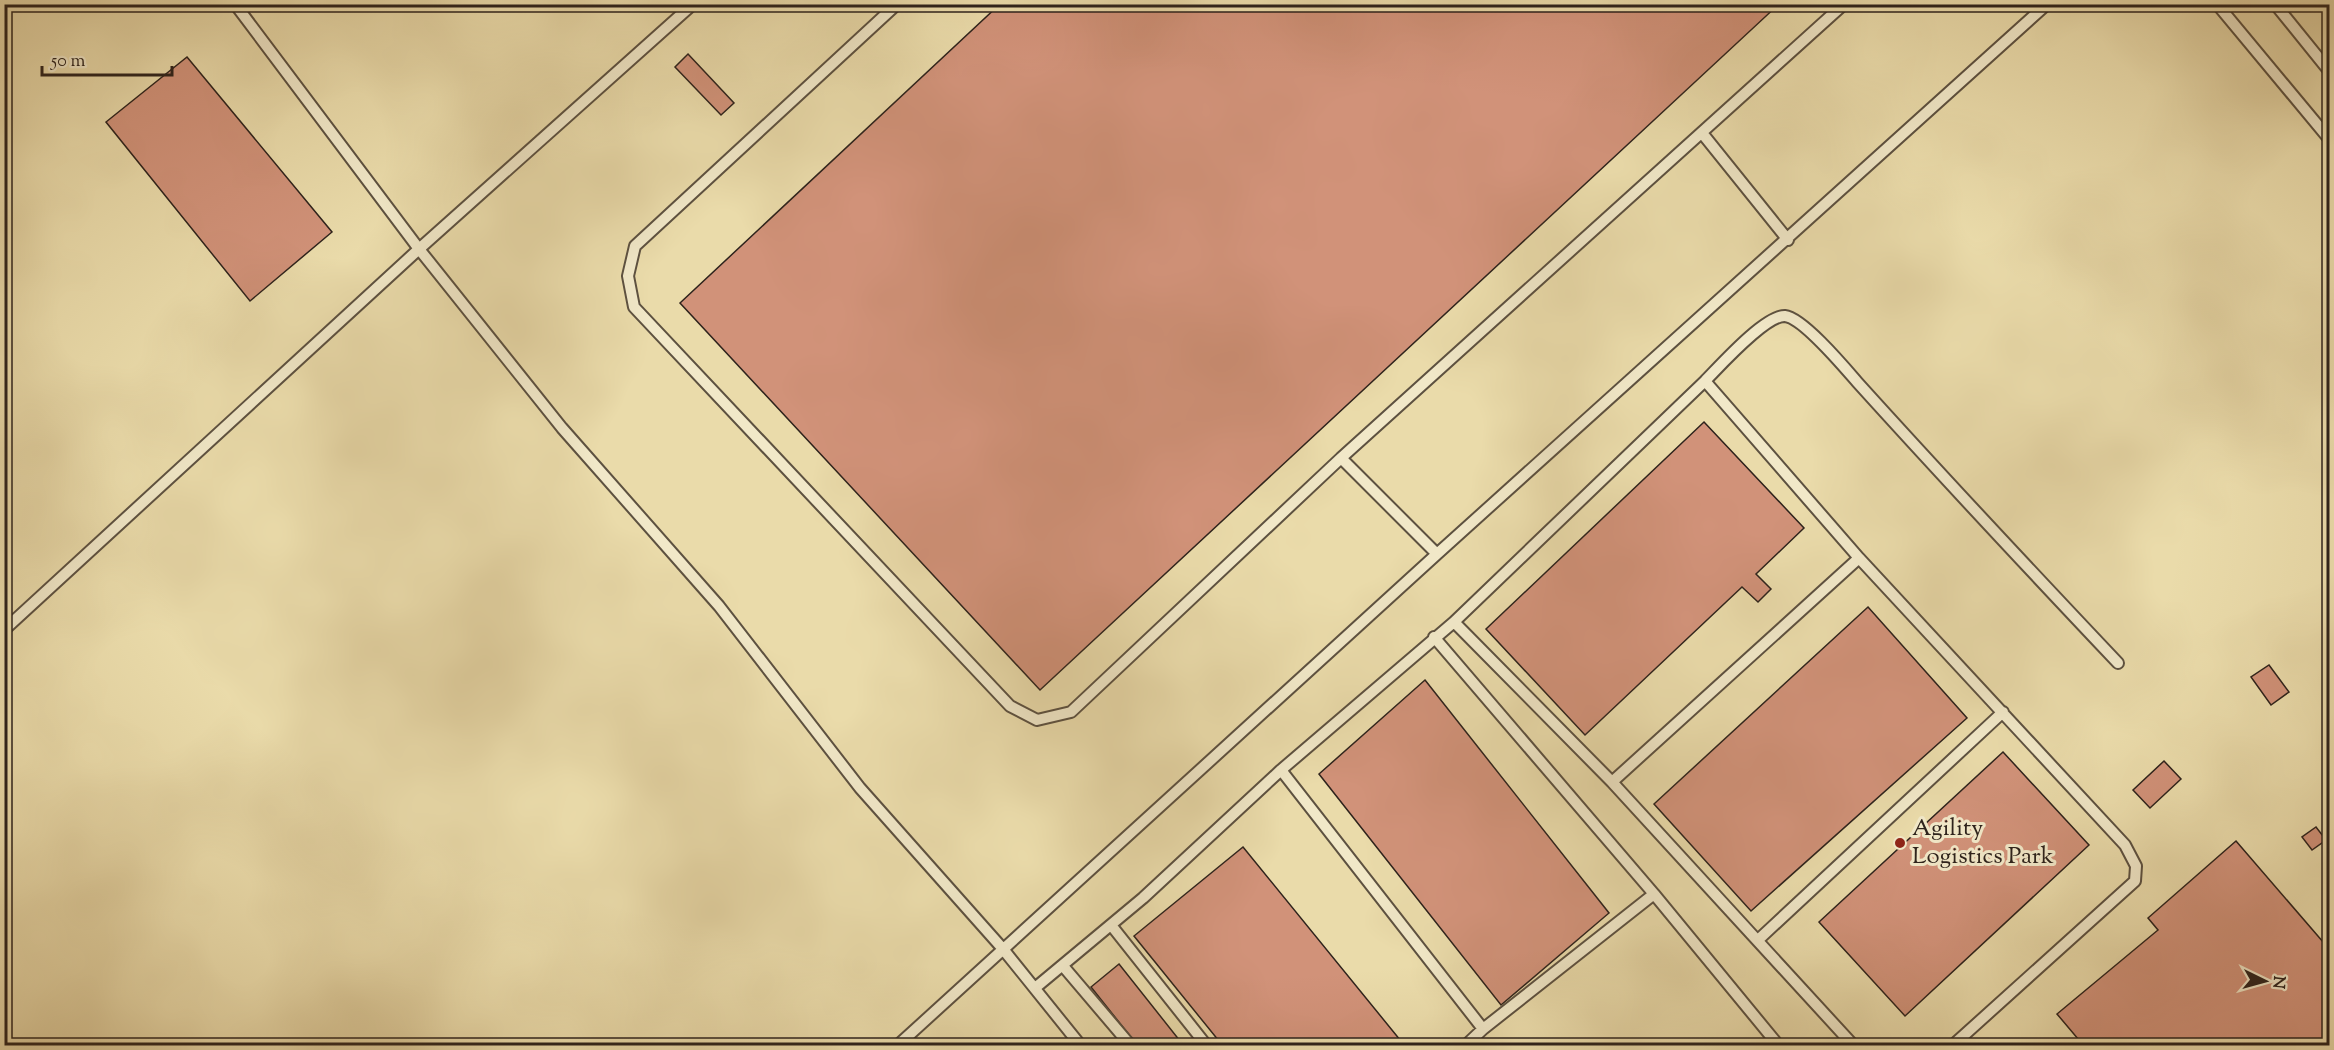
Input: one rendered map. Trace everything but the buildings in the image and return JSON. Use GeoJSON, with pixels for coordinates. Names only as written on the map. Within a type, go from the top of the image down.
{"type":"FeatureCollection","features":[{"type":"Feature","properties":{"kind":"lane"},"geometry":{"type":"LineString","coordinates":[[236,4],[419,249],[562,428],[719,606],[860,788],[1003,949],[1081,1046]]}},
{"type":"Feature","properties":{"kind":"lane"},"geometry":{"type":"LineString","coordinates":[[4,630],[419,249],[693,4]]}},
{"type":"Feature","properties":{"kind":"lane"},"geometry":{"type":"LineString","coordinates":[[897,4],[635,246],[628,276],[634,307],[1010,706],[1037,720],[1071,712],[1341,458],[1844,4]]}},
{"type":"Feature","properties":{"kind":"lane"},"geometry":{"type":"LineString","coordinates":[[897,1046],[1437,554],[1788,240],[2047,4]]}},
{"type":"Feature","properties":{"kind":"lane"},"geometry":{"type":"LineString","coordinates":[[2217,4],[2330,140]]}},
{"type":"Feature","properties":{"kind":"lane"},"geometry":{"type":"LineString","coordinates":[[2275,4],[2330,72]]}},
{"type":"Feature","properties":{"kind":"lane"},"geometry":{"type":"LineString","coordinates":[[1702,133],[1788,240]]}},
{"type":"Feature","properties":{"kind":"lane"},"geometry":{"type":"LineString","coordinates":[[1035,988],[1111,925],[1281,770],[1454,622],[1755,332],[1773,319],[1784,316],[1796,320],[1827,348],[1955,490],[2118,663]]}},
{"type":"Feature","properties":{"kind":"lane"},"geometry":{"type":"LineString","coordinates":[[1705,381],[1859,558],[2125,845],[2136,866],[2135,881],[1952,1046]]}},
{"type":"Feature","properties":{"kind":"lane"},"geometry":{"type":"LineString","coordinates":[[1341,458],[1437,554]]}},
{"type":"Feature","properties":{"kind":"lane"},"geometry":{"type":"LineString","coordinates":[[1612,782],[1859,558]]}},
{"type":"Feature","properties":{"kind":"lane"},"geometry":{"type":"LineString","coordinates":[[1454,622],[1612,782],[1854,1046]]}},
{"type":"Feature","properties":{"kind":"lane"},"geometry":{"type":"LineString","coordinates":[[1434,637],[1654,894],[1779,1046]]}},
{"type":"Feature","properties":{"kind":"lane"},"geometry":{"type":"LineString","coordinates":[[1758,940],[2003,712]]}},
{"type":"Feature","properties":{"kind":"lane"},"geometry":{"type":"LineString","coordinates":[[1281,770],[1483,1029]]}},
{"type":"Feature","properties":{"kind":"lane"},"geometry":{"type":"LineString","coordinates":[[1465,1046],[1483,1029],[1654,894]]}},
{"type":"Feature","properties":{"kind":"lane"},"geometry":{"type":"LineString","coordinates":[[1111,925],[1207,1046]]}},
{"type":"Feature","properties":{"kind":"lane"},"geometry":{"type":"LineString","coordinates":[[1063,966],[1131,1046]]}},
{"type":"Feature","properties":{"kind":"place","name":"Agility Logistics Park"},"geometry":{"type":"Point","coordinates":[1900,843]}}]}
